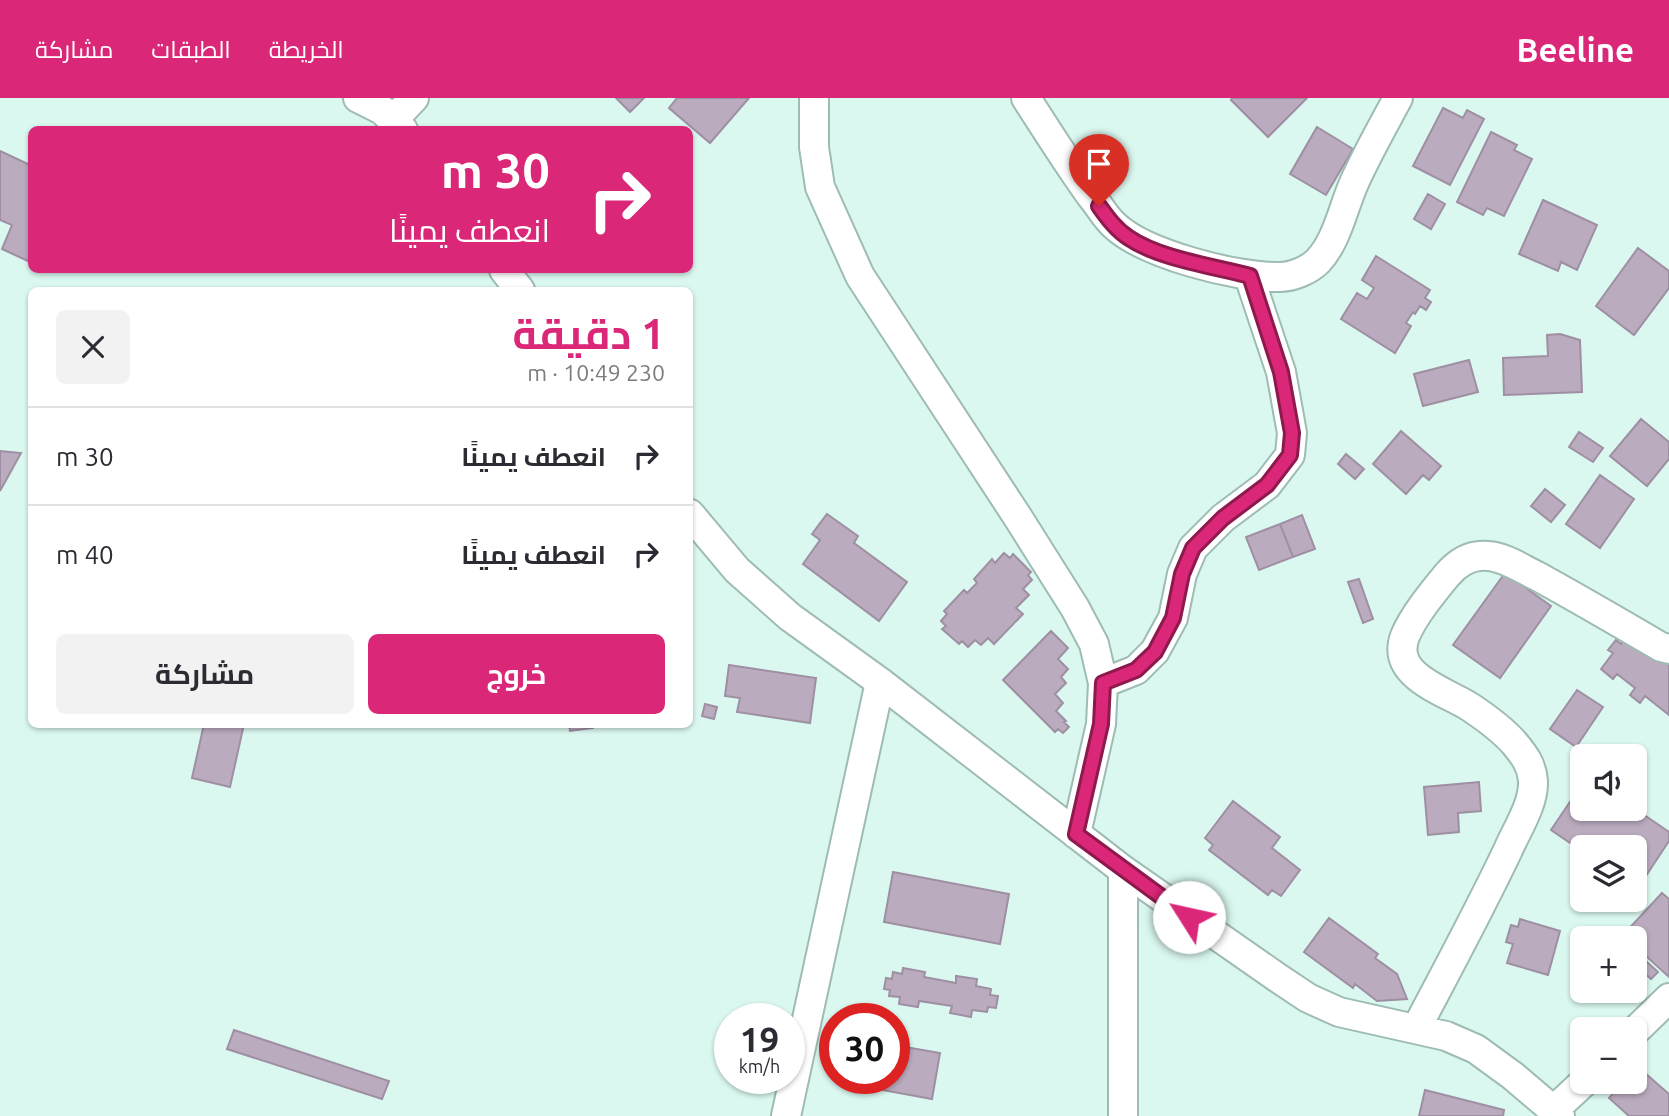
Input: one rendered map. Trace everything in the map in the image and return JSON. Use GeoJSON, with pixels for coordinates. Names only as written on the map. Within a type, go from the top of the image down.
{"type":"FeatureCollection","features":[{"type":"Feature","properties":{"kind":"street"},"geometry":{"type":"LineString","coordinates":[[358,98],[399,124],[414,98]]}},
{"type":"Feature","properties":{"kind":"street"},"geometry":{"type":"LineString","coordinates":[[814,98],[814,147],[820,187],[860,276],[1075,608],[1094,644],[1103,683],[1101,724],[1076,834]]}},
{"type":"Feature","properties":{"kind":"street"},"geometry":{"type":"LineString","coordinates":[[1026,98],[1073,171],[1112,223],[1128,238],[1150,249],[1250,276],[1282,277],[1303,271],[1318,261],[1330,242],[1355,181],[1398,98]]}},
{"type":"Feature","properties":{"kind":"street"},"geometry":{"type":"LineString","coordinates":[[506,273],[517,287]]}},
{"type":"Feature","properties":{"kind":"street"},"geometry":{"type":"LineString","coordinates":[[1103,683],[1136,670],[1155,652],[1173,618],[1182,574],[1193,548],[1223,518],[1267,485],[1290,455],[1292,433],[1281,372],[1250,276]]}},
{"type":"Feature","properties":{"kind":"street"},"geometry":{"type":"LineString","coordinates":[[693,518],[717,548],[758,590],[790,617],[880,682],[1123,870],[1308,998],[1339,1012],[1446,1036],[1476,1049],[1557,1113],[1574,1094]]}},
{"type":"Feature","properties":{"kind":"street"},"geometry":{"type":"LineString","coordinates":[[1416,1029],[1492,883],[1530,801],[1533,783],[1525,756],[1509,737],[1471,707],[1427,684],[1413,674],[1405,663],[1405,637],[1416,617],[1455,565],[1477,556],[1491,555],[1597,608],[1661,647],[1669,649]]}},
{"type":"Feature","properties":{"kind":"street"},"geometry":{"type":"LineString","coordinates":[[786,1116],[880,682]]}},
{"type":"Feature","properties":{"kind":"street"},"geometry":{"type":"LineString","coordinates":[[1123,870],[1123,1116]]}},
{"type":"Feature","properties":{"kind":"street"},"geometry":{"type":"LineString","coordinates":[[1647,1019],[1669,998]]}},
{"type":"Feature","properties":{"kind":"building"},"geometry":{"type":"Polygon","coordinates":[[[616,98],[644,98],[630,112],[616,98]]]}},
{"type":"Feature","properties":{"kind":"building"},"geometry":{"type":"Polygon","coordinates":[[[677,98],[749,98],[710,143],[669,108],[677,98]]]}},
{"type":"Feature","properties":{"kind":"building"},"geometry":{"type":"Polygon","coordinates":[[[1232,98],[1307,98],[1268,137],[1232,98]]]}},
{"type":"Feature","properties":{"kind":"building"},"geometry":{"type":"Polygon","coordinates":[[[1443,108],[1463,118],[1467,110],[1484,119],[1450,185],[1413,166],[1443,108]]]}},
{"type":"Feature","properties":{"kind":"building"},"geometry":{"type":"Polygon","coordinates":[[[1317,127],[1353,149],[1326,195],[1290,174],[1317,127]]]}},
{"type":"Feature","properties":{"kind":"building"},"geometry":{"type":"Polygon","coordinates":[[[1491,132],[1517,145],[1514,150],[1532,159],[1504,216],[1487,208],[1483,215],[1457,202],[1491,132]]]}},
{"type":"Feature","properties":{"kind":"building"},"geometry":{"type":"Polygon","coordinates":[[[0,151],[28,164],[28,261],[2,249],[12,225],[0,220],[0,151]]]}},
{"type":"Feature","properties":{"kind":"building"},"geometry":{"type":"Polygon","coordinates":[[[1428,194],[1445,204],[1431,229],[1414,219],[1428,194]]]}},
{"type":"Feature","properties":{"kind":"building"},"geometry":{"type":"Polygon","coordinates":[[[1543,200],[1597,225],[1577,270],[1561,262],[1558,271],[1519,254],[1543,200]]]}},
{"type":"Feature","properties":{"kind":"building"},"geometry":{"type":"Polygon","coordinates":[[[1638,248],[1669,271],[1669,288],[1634,335],[1596,306],[1638,248]]]}},
{"type":"Feature","properties":{"kind":"building"},"geometry":{"type":"Polygon","coordinates":[[[1376,256],[1430,290],[1425,298],[1431,302],[1426,310],[1420,306],[1415,314],[1413,312],[1406,323],[1411,326],[1395,353],[1341,319],[1357,293],[1367,299],[1374,288],[1362,280],[1376,256]]]}},
{"type":"Feature","properties":{"kind":"building"},"geometry":{"type":"Polygon","coordinates":[[[1560,334],[1580,340],[1582,392],[1504,395],[1503,358],[1548,356],[1547,335],[1560,334]]]}},
{"type":"Feature","properties":{"kind":"building"},"geometry":{"type":"Polygon","coordinates":[[[1469,360],[1478,392],[1423,406],[1414,374],[1469,360]]]}},
{"type":"Feature","properties":{"kind":"building"},"geometry":{"type":"Polygon","coordinates":[[[1641,419],[1669,442],[1669,459],[1647,486],[1610,456],[1641,419]]]}},
{"type":"Feature","properties":{"kind":"building"},"geometry":{"type":"Polygon","coordinates":[[[1401,431],[1441,466],[1429,480],[1423,475],[1406,494],[1373,464],[1401,431]]]}},
{"type":"Feature","properties":{"kind":"building"},"geometry":{"type":"Polygon","coordinates":[[[1579,432],[1603,448],[1593,462],[1569,447],[1579,432]]]}},
{"type":"Feature","properties":{"kind":"building"},"geometry":{"type":"Polygon","coordinates":[[[0,451],[21,453],[0,491],[0,451]]]}},
{"type":"Feature","properties":{"kind":"building"},"geometry":{"type":"Polygon","coordinates":[[[1346,454],[1364,469],[1355,479],[1338,464],[1346,454]]]}},
{"type":"Feature","properties":{"kind":"building"},"geometry":{"type":"Polygon","coordinates":[[[1600,475],[1634,499],[1600,548],[1566,524],[1600,475]]]}},
{"type":"Feature","properties":{"kind":"building"},"geometry":{"type":"Polygon","coordinates":[[[1545,489],[1565,505],[1551,522],[1531,506],[1545,489]]]}},
{"type":"Feature","properties":{"kind":"building"},"geometry":{"type":"Polygon","coordinates":[[[827,514],[858,536],[854,543],[907,582],[879,621],[803,564],[820,540],[812,534],[827,514]]]}},
{"type":"Feature","properties":{"kind":"building"},"geometry":{"type":"Polygon","coordinates":[[[1302,515],[1315,549],[1293,557],[1280,524],[1302,515]]]}},
{"type":"Feature","properties":{"kind":"building"},"geometry":{"type":"Polygon","coordinates":[[[1280,524],[1293,557],[1259,570],[1246,537],[1280,524]]]}},
{"type":"Feature","properties":{"kind":"building"},"geometry":{"type":"Polygon","coordinates":[[[1004,553],[1010,558],[1013,554],[1031,572],[1028,575],[1032,580],[1023,589],[1029,595],[1016,608],[1023,614],[994,644],[988,638],[981,645],[975,640],[968,647],[962,641],[959,644],[942,629],[946,626],[941,621],[947,614],[944,611],[964,590],[967,593],[977,583],[974,579],[992,559],[995,563],[1004,553]]]}},
{"type":"Feature","properties":{"kind":"building"},"geometry":{"type":"Polygon","coordinates":[[[1505,573],[1551,606],[1500,678],[1453,645],[1505,573]]]}},
{"type":"Feature","properties":{"kind":"building"},"geometry":{"type":"Polygon","coordinates":[[[1359,579],[1373,619],[1363,623],[1348,582],[1359,579]]]}},
{"type":"Feature","properties":{"kind":"building"},"geometry":{"type":"Polygon","coordinates":[[[1051,631],[1068,648],[1058,659],[1068,669],[1061,677],[1066,683],[1055,694],[1063,703],[1056,711],[1069,727],[1063,733],[1058,729],[1055,732],[1003,680],[1051,631]]]}},
{"type":"Feature","properties":{"kind":"building"},"geometry":{"type":"Polygon","coordinates":[[[1629,633],[1669,665],[1669,715],[1645,696],[1640,703],[1630,695],[1635,688],[1617,674],[1613,679],[1601,669],[1613,653],[1608,650],[1616,640],[1621,644],[1629,633]]]}},
{"type":"Feature","properties":{"kind":"building"},"geometry":{"type":"Polygon","coordinates":[[[729,665],[816,678],[810,723],[737,712],[740,698],[725,696],[729,665]]]}},
{"type":"Feature","properties":{"kind":"building"},"geometry":{"type":"Polygon","coordinates":[[[1577,690],[1603,707],[1578,744],[1572,744],[1550,729],[1577,690]]]}},
{"type":"Feature","properties":{"kind":"building"},"geometry":{"type":"Polygon","coordinates":[[[705,704],[717,707],[714,719],[702,716],[705,704]]]}},
{"type":"Feature","properties":{"kind":"building"},"geometry":{"type":"Polygon","coordinates":[[[203,728],[243,728],[230,787],[192,778],[203,728]]]}},
{"type":"Feature","properties":{"kind":"building"},"geometry":{"type":"Polygon","coordinates":[[[570,728],[593,728],[570,731],[570,728]]]}},
{"type":"Feature","properties":{"kind":"building"},"geometry":{"type":"Polygon","coordinates":[[[1479,782],[1481,811],[1458,813],[1459,832],[1428,835],[1424,787],[1479,782]]]}},
{"type":"Feature","properties":{"kind":"building"},"geometry":{"type":"Polygon","coordinates":[[[1233,801],[1280,837],[1272,848],[1300,870],[1281,896],[1272,890],[1268,895],[1209,850],[1213,845],[1205,838],[1233,801]]]}},
{"type":"Feature","properties":{"kind":"building"},"geometry":{"type":"Polygon","coordinates":[[[1570,802],[1570,821],[1647,821],[1647,817],[1669,832],[1669,841],[1647,874],[1647,835],[1570,835],[1570,843],[1551,830],[1570,802]]]}},
{"type":"Feature","properties":{"kind":"building"},"geometry":{"type":"Polygon","coordinates":[[[893,872],[1009,894],[1000,944],[884,922],[893,872]]]}},
{"type":"Feature","properties":{"kind":"building"},"geometry":{"type":"Polygon","coordinates":[[[1662,893],[1669,899],[1669,977],[1647,957],[1647,926],[1631,926],[1662,893]]]}},
{"type":"Feature","properties":{"kind":"building"},"geometry":{"type":"Polygon","coordinates":[[[1329,918],[1378,954],[1375,958],[1397,974],[1407,999],[1377,1001],[1355,984],[1353,988],[1304,952],[1329,918]]]}},
{"type":"Feature","properties":{"kind":"building"},"geometry":{"type":"Polygon","coordinates":[[[1520,919],[1560,931],[1548,975],[1507,963],[1513,944],[1506,942],[1511,925],[1518,927],[1520,919]]]}},
{"type":"Feature","properties":{"kind":"building"},"geometry":{"type":"Polygon","coordinates":[[[1647,962],[1658,972],[1651,979],[1647,975],[1647,962]]]}},
{"type":"Feature","properties":{"kind":"building"},"geometry":{"type":"Polygon","coordinates":[[[903,968],[925,972],[924,977],[956,983],[956,976],[977,979],[976,986],[991,989],[990,995],[998,996],[996,1008],[988,1007],[987,1012],[972,1010],[971,1017],[950,1013],[952,1006],[919,1001],[918,1007],[910,1006],[910,1003],[899,1003],[900,997],[889,996],[890,990],[884,989],[886,978],[892,979],[893,972],[902,974],[903,968]]]}},
{"type":"Feature","properties":{"kind":"building"},"geometry":{"type":"Polygon","coordinates":[[[234,1030],[389,1081],[382,1099],[227,1049],[234,1030]]]}},
{"type":"Feature","properties":{"kind":"building"},"geometry":{"type":"Polygon","coordinates":[[[910,1048],[940,1053],[932,1099],[904,1094],[910,1094],[910,1048]]]}},
{"type":"Feature","properties":{"kind":"building"},"geometry":{"type":"Polygon","coordinates":[[[1647,1075],[1669,1094],[1669,1116],[1629,1116],[1609,1098],[1613,1094],[1647,1094],[1647,1075]]]}},
{"type":"Feature","properties":{"kind":"building"},"geometry":{"type":"Polygon","coordinates":[[[1425,1090],[1504,1110],[1503,1116],[1419,1116],[1425,1090]]]}},
{"type":"Feature","properties":{"kind":"route"},"geometry":{"type":"LineString","coordinates":[[1099,206],[1128,238],[1150,249],[1250,276],[1281,372],[1292,433],[1290,455],[1267,485],[1223,518],[1193,548],[1182,574],[1173,618],[1155,652],[1136,670],[1103,683],[1101,724],[1076,834],[1189,917]]}}]}
